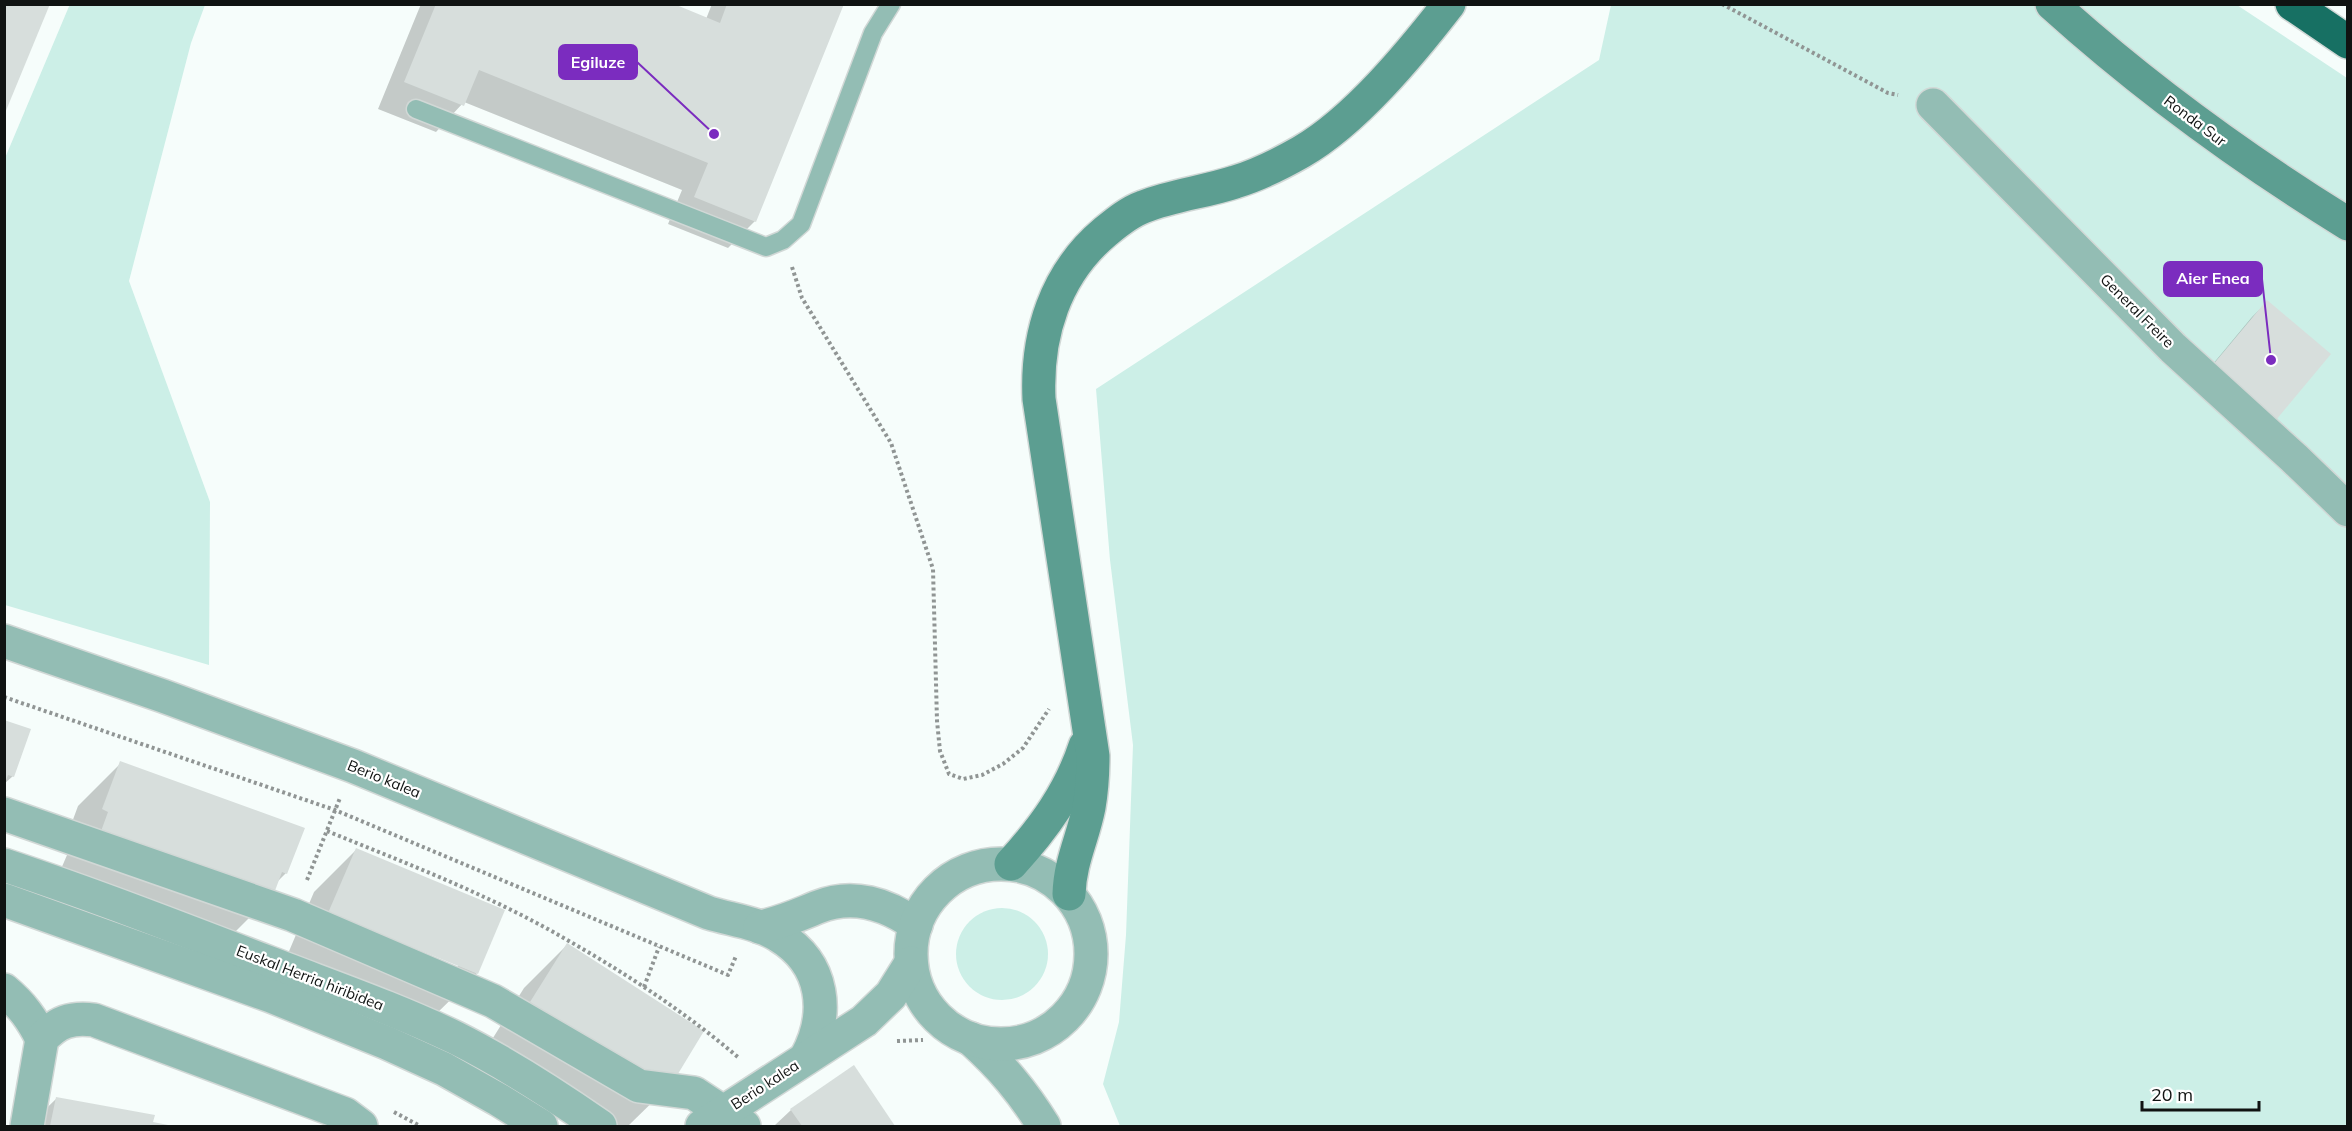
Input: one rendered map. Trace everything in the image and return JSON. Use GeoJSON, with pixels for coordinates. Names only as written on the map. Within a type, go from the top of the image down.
{"type":"FeatureCollection","features":[{"type":"Feature","properties":{"kind":"highway"},"geometry":{"type":"LineString","coordinates":[[2292,4],[2348,42]]}},
{"type":"Feature","properties":{"kind":"main road"},"geometry":{"type":"LineString","coordinates":[[1069,894],[1072,862],[1089,808],[1093,783],[1090,730],[1039,399],[1038,371],[1041,343],[1048,316],[1059,290],[1075,264],[1093,242],[1116,223],[1140,208],[1236,182],[1271,168],[1304,150],[1335,128],[1384,80],[1449,4]]}},
{"type":"Feature","properties":{"kind":"main road","name":"Ronda Sur"},"geometry":{"type":"LineString","coordinates":[[2052,4],[2138,78],[2207,130],[2296,192],[2348,224]]}},
{"type":"Feature","properties":{"kind":"main road"},"geometry":{"type":"LineString","coordinates":[[1011,864],[1037,836],[1059,804],[1077,769],[1090,730]]}},
{"type":"Feature","properties":{"kind":"street","name":"General Freire"},"geometry":{"type":"LineString","coordinates":[[1933,105],[2173,348],[2348,510]]}},
{"type":"Feature","properties":{"kind":"street","name":"Berio kalea"},"geometry":{"type":"LineString","coordinates":[[4,641],[163,696],[341,762],[709,913],[750,937],[778,935],[795,947],[808,963],[817,981],[821,1000],[821,1021],[816,1040],[806,1058]]}},
{"type":"Feature","properties":{"kind":"street"},"geometry":{"type":"LineString","coordinates":[[4,814],[293,915],[492,1001],[639,1086],[694,1093],[720,1123]]}},
{"type":"Feature","properties":{"kind":"street"},"geometry":{"type":"LineString","coordinates":[[961,1033],[994,1044],[1018,1042],[1041,1035],[1061,1022],[1077,1004],[1088,983],[1092,959],[1090,936],[1082,913],[1069,894],[1053,879],[1033,869],[1011,864],[991,864],[953,877],[937,890],[925,906],[916,925],[911,963],[924,1000],[936,1015],[1000,1065],[1044,1126]]}},
{"type":"Feature","properties":{"kind":"street","name":"Euskal Herria hiribidea"},"geometry":{"type":"LineString","coordinates":[[4,866],[118,904],[400,1013],[458,1039],[514,1070],[600,1126]]}},
{"type":"Feature","properties":{"kind":"street","name":"Euskal Herria hiribidea"},"geometry":{"type":"LineString","coordinates":[[4,900],[271,996],[387,1042],[444,1069],[541,1126]]}},
{"type":"Feature","properties":{"kind":"street","name":"Berio kalea"},"geometry":{"type":"LineString","coordinates":[[750,937],[820,906],[860,900],[899,913],[916,925]]}},
{"type":"Feature","properties":{"kind":"street","name":"Berio kalea"},"geometry":{"type":"LineString","coordinates":[[720,1123],[806,1058],[864,1021],[891,995],[911,963]]}},
{"type":"Feature","properties":{"kind":"street"},"geometry":{"type":"LineString","coordinates":[[4,990],[20,1003],[33,1020],[42,1039],[27,1126]]}},
{"type":"Feature","properties":{"kind":"street","name":"Berio kalea"},"geometry":{"type":"LineString","coordinates":[[864,1021],[885,1017],[907,1017],[961,1033]]}},
{"type":"Feature","properties":{"kind":"street"},"geometry":{"type":"LineString","coordinates":[[42,1039],[64,1021],[79,1018],[94,1020],[345,1114],[361,1126]]}},
{"type":"Feature","properties":{"kind":"lane"},"geometry":{"type":"LineString","coordinates":[[416,109],[766,247],[783,240],[801,224],[873,33],[891,4]]}},
{"type":"Feature","properties":{"kind":"path"},"geometry":{"type":"LineString","coordinates":[[1722,4],[1888,93],[1933,105]]}},
{"type":"Feature","properties":{"kind":"path"},"geometry":{"type":"LineString","coordinates":[[783,240],[802,298],[891,443],[933,569],[937,721],[940,751],[949,774],[963,780],[981,775],[1003,764],[1023,748],[1054,703]]}},
{"type":"Feature","properties":{"kind":"path"},"geometry":{"type":"LineString","coordinates":[[4,697],[335,810],[728,975],[750,937]]}},
{"type":"Feature","properties":{"kind":"path"},"geometry":{"type":"LineString","coordinates":[[327,831],[447,880],[554,932],[644,987],[716,1039],[740,1060]]}},
{"type":"Feature","properties":{"kind":"path"},"geometry":{"type":"LineString","coordinates":[[305,885],[324,837]]}},
{"type":"Feature","properties":{"kind":"path"},"geometry":{"type":"LineString","coordinates":[[644,987],[659,946]]}},
{"type":"Feature","properties":{"kind":"green space"},"geometry":{"type":"Polygon","coordinates":[[[70,4],[205,5],[191,43],[129,281],[210,502],[209,665],[5,605],[5,158],[70,4]]]}},
{"type":"Feature","properties":{"kind":"green space"},"geometry":{"type":"Polygon","coordinates":[[[1611,5],[2237,5],[2347,78],[2347,1126],[1120,1126],[1103,1084],[1119,1022],[1126,935],[1133,745],[1110,560],[1096,389],[1599,60],[1611,5]]]}},
{"type":"Feature","properties":{"kind":"green space"},"geometry":{"type":"Polygon","coordinates":[[[1002,908],[1020,911],[1035,921],[1045,936],[1048,954],[1045,972],[1035,987],[1020,997],[1002,1000],[984,997],[969,987],[959,972],[956,954],[959,936],[969,921],[984,911],[1002,908]]]}},
{"type":"Feature","properties":{"kind":"building"},"geometry":{"type":"Polygon","coordinates":[[[4,4],[50,4],[5,113],[4,113],[4,4]]]}},
{"type":"Feature","properties":{"kind":"building"},"geometry":{"type":"Polygon","coordinates":[[[436,4],[674,4],[720,23],[727,4],[844,4],[756,222],[694,197],[708,163],[479,70],[464,106],[404,82],[436,4]]]}},
{"type":"Feature","properties":{"kind":"building"},"geometry":{"type":"Polygon","coordinates":[[[2267,300],[2331,354],[2276,420],[2211,367],[2267,300]]]}},
{"type":"Feature","properties":{"kind":"building"},"geometry":{"type":"Polygon","coordinates":[[[4,720],[31,729],[14,777],[8,775],[5,783],[4,720]]]}},
{"type":"Feature","properties":{"kind":"building"},"geometry":{"type":"Polygon","coordinates":[[[120,761],[305,828],[287,874],[282,872],[273,896],[100,834],[108,812],[102,809],[120,761]]]}},
{"type":"Feature","properties":{"kind":"building"},"geometry":{"type":"Polygon","coordinates":[[[356,848],[505,910],[478,974],[328,913],[356,848]]]}},
{"type":"Feature","properties":{"kind":"building"},"geometry":{"type":"Polygon","coordinates":[[[567,943],[704,1031],[670,1087],[664,1088],[530,1002],[567,943]]]}},
{"type":"Feature","properties":{"kind":"building"},"geometry":{"type":"Polygon","coordinates":[[[854,1065],[895,1126],[802,1126],[790,1109],[854,1065]]]}},
{"type":"Feature","properties":{"kind":"building"},"geometry":{"type":"Polygon","coordinates":[[[56,1097],[155,1115],[153,1122],[173,1126],[50,1126],[56,1097]]]}},
{"type":"Feature","properties":{"kind":"place","name":"Egiluze"},"geometry":{"type":"Point","coordinates":[714,134]}},
{"type":"Feature","properties":{"kind":"place","name":"Aier Enea"},"geometry":{"type":"Point","coordinates":[2271,360]}}]}
